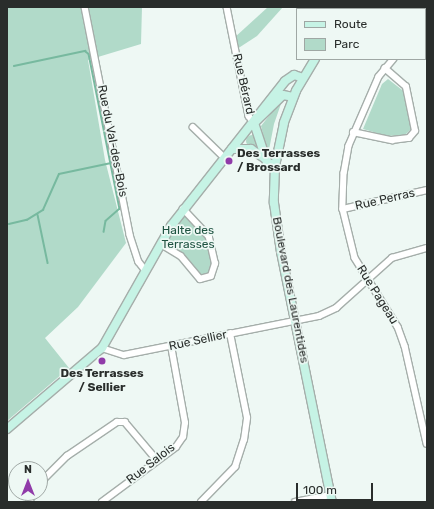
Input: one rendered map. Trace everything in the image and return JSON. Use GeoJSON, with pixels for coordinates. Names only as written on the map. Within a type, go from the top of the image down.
{"type":"FeatureCollection","features":[{"type":"Feature","properties":{"kind":"street","name":"Rue du Val-des-Bois"},"geometry":{"type":"LineString","coordinates":[[85,7],[130,235],[139,262],[146,271]]}},
{"type":"Feature","properties":{"kind":"street","name":"Rue Bérard"},"geometry":{"type":"LineString","coordinates":[[226,7],[249,116],[254,123],[266,159]]}},
{"type":"Feature","properties":{"kind":"street","name":"Boulevard des Laurentides"},"geometry":{"type":"LineString","coordinates":[[314,60],[293,97],[275,166],[276,224],[332,498]]}},
{"type":"Feature","properties":{"kind":"street","name":"Rue Pageau"},"geometry":{"type":"LineString","coordinates":[[393,60],[385,69],[353,132],[344,172],[344,209],[348,236],[366,279],[398,326],[405,346],[427,444]]}},
{"type":"Feature","properties":{"kind":"street"},"geometry":{"type":"LineString","coordinates":[[353,132],[392,140],[408,138],[415,131],[406,87],[385,69]]}},
{"type":"Feature","properties":{"kind":"street"},"geometry":{"type":"LineString","coordinates":[[7,429],[102,348],[161,244],[183,209],[288,79],[294,75],[303,78]]}},
{"type":"Feature","properties":{"kind":"street"},"geometry":{"type":"LineString","coordinates":[[254,123],[283,95],[293,97]]}},
{"type":"Feature","properties":{"kind":"street"},"geometry":{"type":"LineString","coordinates":[[193,127],[225,158]]}},
{"type":"Feature","properties":{"kind":"street"},"geometry":{"type":"LineString","coordinates":[[232,149],[251,149],[275,166]]}},
{"type":"Feature","properties":{"kind":"street","name":"Rue Perras"},"geometry":{"type":"LineString","coordinates":[[344,209],[427,190]]}},
{"type":"Feature","properties":{"kind":"street"},"geometry":{"type":"LineString","coordinates":[[161,244],[181,256],[200,279],[211,276],[215,264],[208,237],[183,209]]}},
{"type":"Feature","properties":{"kind":"street","name":"Rue Sellier"},"geometry":{"type":"LineString","coordinates":[[102,348],[124,355],[295,321],[333,310],[366,279],[392,258],[427,248]]}},
{"type":"Feature","properties":{"kind":"street"},"geometry":{"type":"LineString","coordinates":[[201,502],[235,467],[244,440],[247,418],[230,334]]}},
{"type":"Feature","properties":{"kind":"street","name":"Rue Salois"},"geometry":{"type":"LineString","coordinates":[[102,502],[176,446],[186,423],[171,346]]}},
{"type":"Feature","properties":{"kind":"street"},"geometry":{"type":"LineString","coordinates":[[48,475],[67,456],[117,422],[125,422],[157,460]]}},
{"type":"Feature","properties":{"kind":"street"},"geometry":{"type":"LineString","coordinates":[[295,502],[332,498]]}},
{"type":"Feature","properties":{"kind":"green space"},"geometry":{"type":"Polygon","coordinates":[[[7,7],[142,7],[141,44],[88,60],[105,160],[126,243],[78,307],[45,338],[69,368],[7,421],[7,7]]]}},
{"type":"Feature","properties":{"kind":"green space"},"geometry":{"type":"Polygon","coordinates":[[[268,7],[283,7],[257,36],[237,49],[234,38],[268,7]]]}},
{"type":"Feature","properties":{"kind":"green space"},"geometry":{"type":"Polygon","coordinates":[[[388,79],[406,93],[413,127],[405,135],[387,136],[363,129],[382,84],[388,79]]]}},
{"type":"Feature","properties":{"kind":"green space"},"geometry":{"type":"Polygon","coordinates":[[[283,98],[274,124],[268,155],[261,126],[283,98]]]}},
{"type":"Feature","properties":{"kind":"green space"},"geometry":{"type":"Polygon","coordinates":[[[250,135],[254,135],[258,141],[254,147],[250,147],[246,143],[246,139],[250,135]]]}},
{"type":"Feature","properties":{"kind":"green space","name":"Halte des Terrasses"},"geometry":{"type":"Polygon","coordinates":[[[183,209],[209,237],[214,271],[200,279],[187,262],[161,244],[183,209]]]}},
{"type":"Feature","properties":{"kind":"waterway"},"geometry":{"type":"LineString","coordinates":[[14,66],[85,51],[89,54],[120,209],[106,221],[104,232]]}},
{"type":"Feature","properties":{"kind":"waterway"},"geometry":{"type":"LineString","coordinates":[[9,224],[27,220],[43,210],[59,174],[111,163]]}},
{"type":"Feature","properties":{"kind":"waterway"},"geometry":{"type":"LineString","coordinates":[[38,215],[48,263]]}},
{"type":"Feature","properties":{"kind":"place","name":"Des Terrasses / Brossard"},"geometry":{"type":"Point","coordinates":[229,161]}},
{"type":"Feature","properties":{"kind":"place","name":"Des Terrasses / Sellier"},"geometry":{"type":"Point","coordinates":[102,361]}}]}
